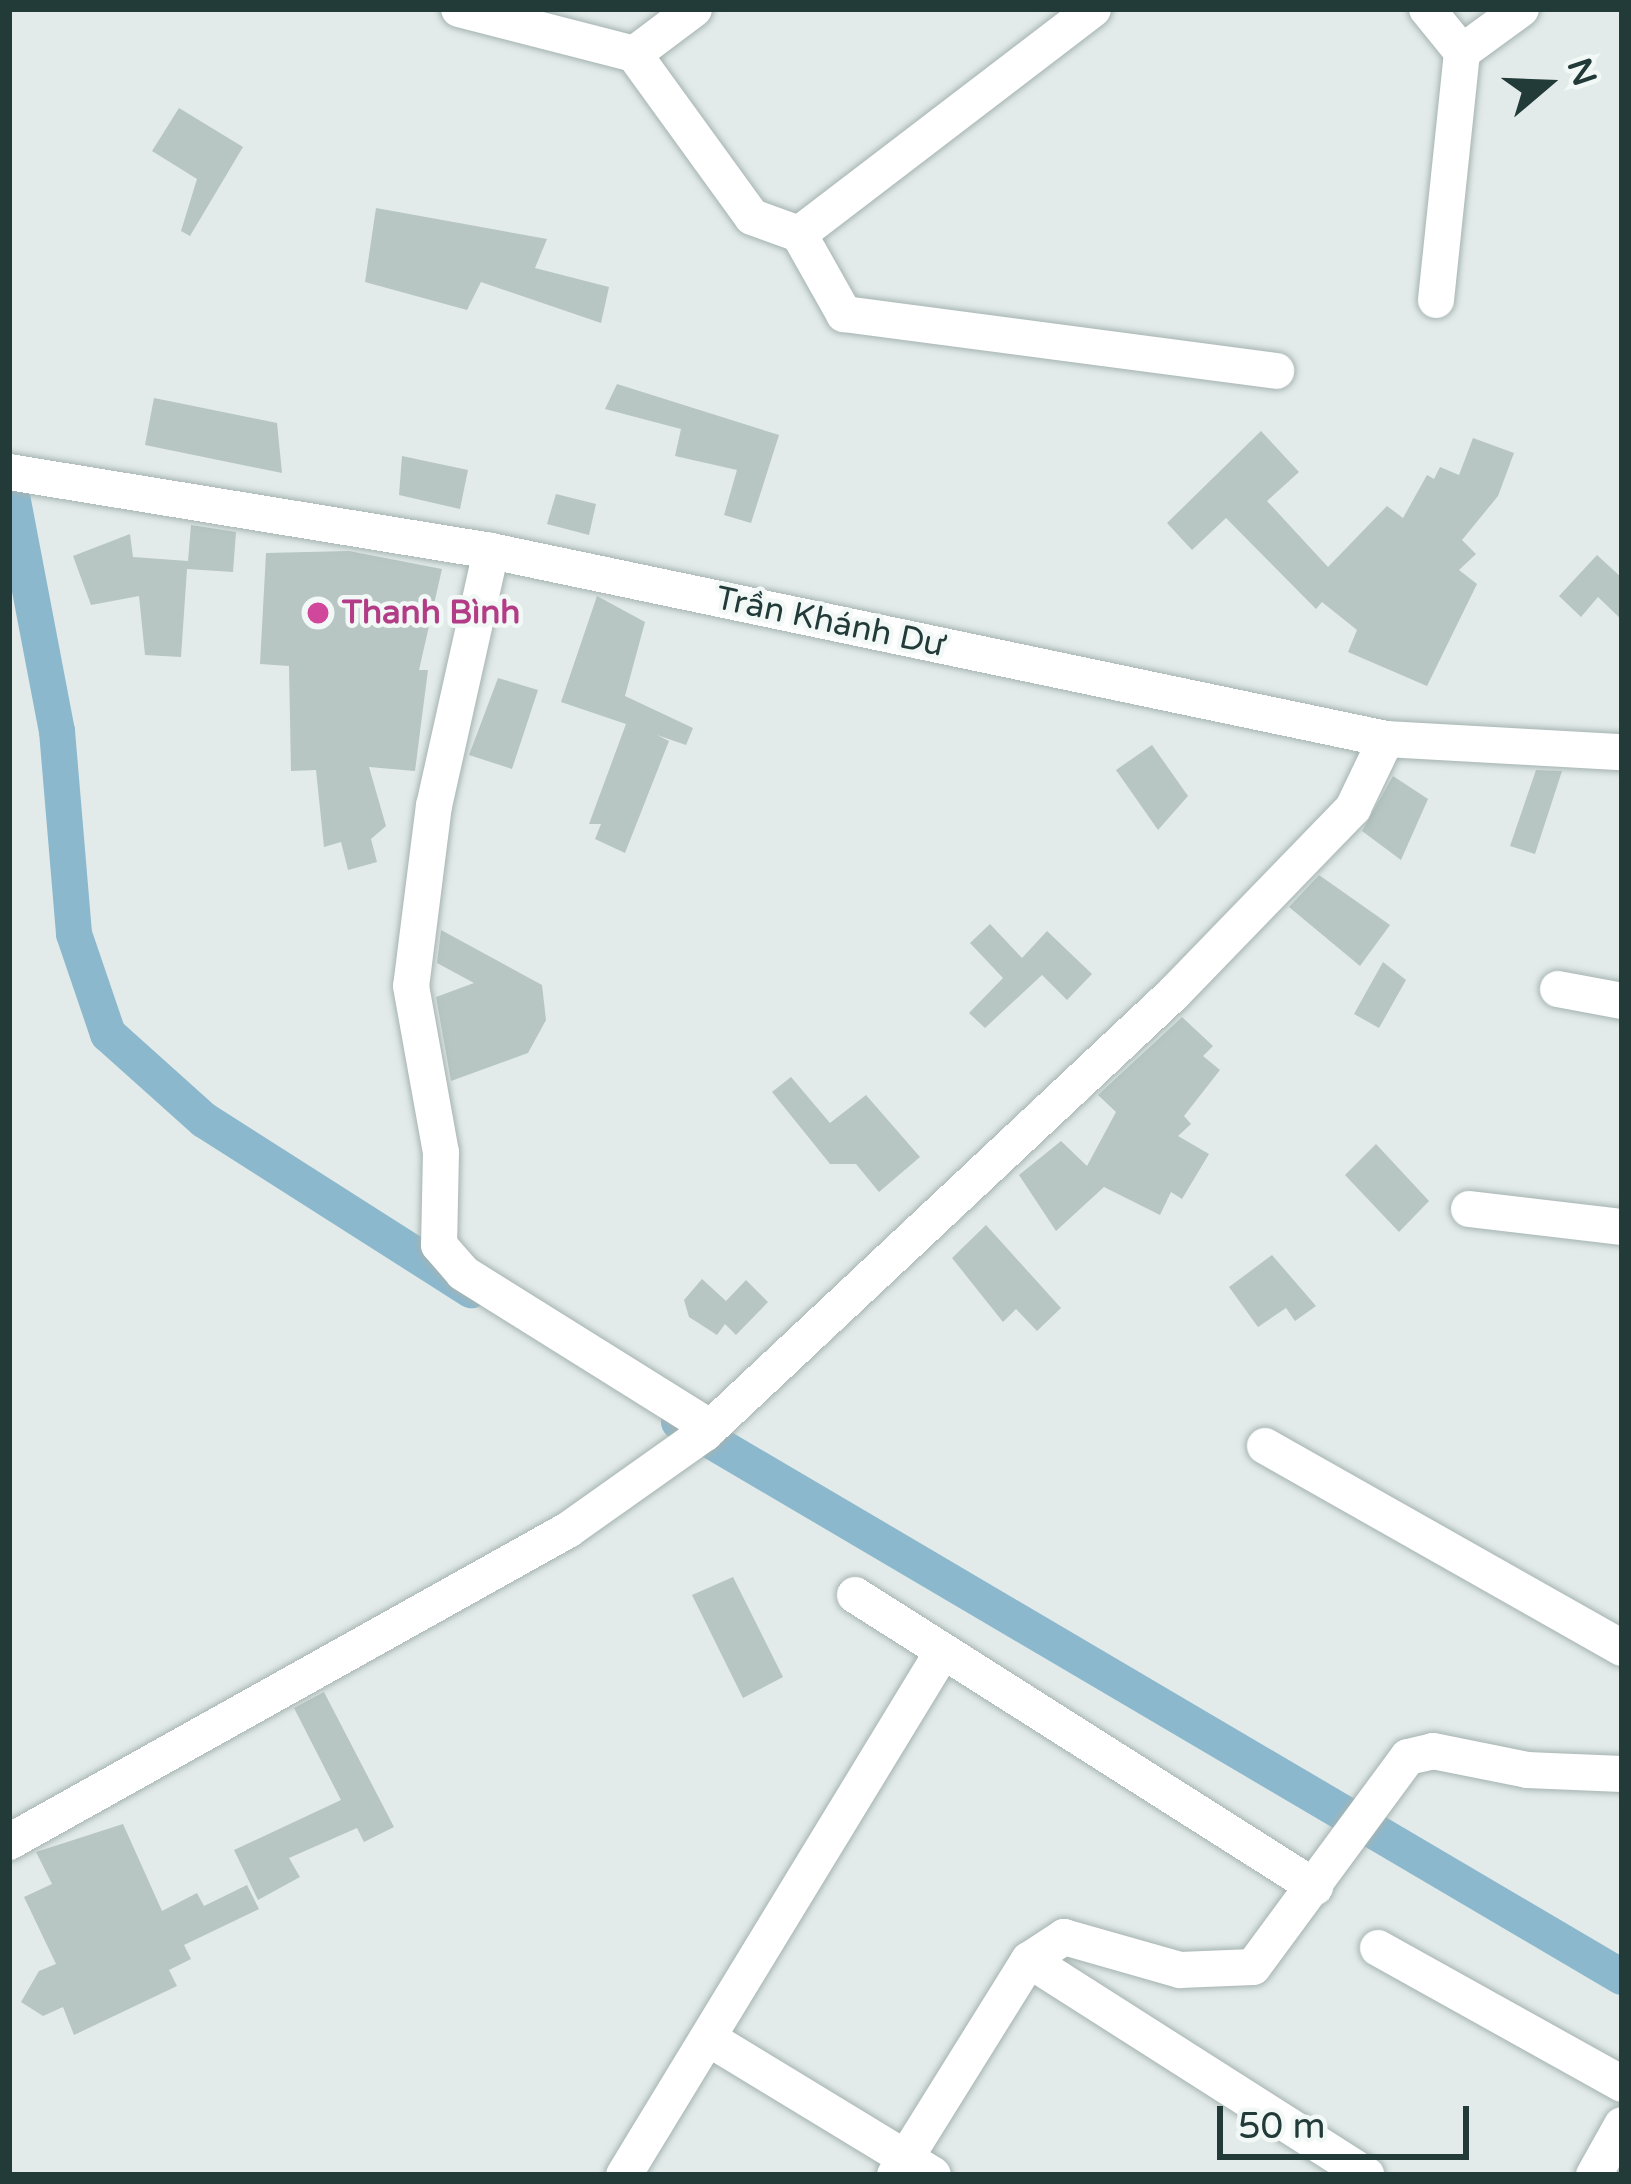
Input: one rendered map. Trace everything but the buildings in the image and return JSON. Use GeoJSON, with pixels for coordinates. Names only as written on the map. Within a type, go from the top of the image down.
{"type":"FeatureCollection","features":[{"type":"Feature","properties":{"kind":"street"},"geometry":{"type":"LineString","coordinates":[[460,9],[634,54],[752,217],[799,234],[844,314],[1276,371]]}},
{"type":"Feature","properties":{"kind":"street"},"geometry":{"type":"LineString","coordinates":[[634,54],[694,9]]}},
{"type":"Feature","properties":{"kind":"street"},"geometry":{"type":"LineString","coordinates":[[799,234],[1093,9]]}},
{"type":"Feature","properties":{"kind":"street"},"geometry":{"type":"LineString","coordinates":[[1427,9],[1462,52],[1436,300]]}},
{"type":"Feature","properties":{"kind":"street"},"geometry":{"type":"LineString","coordinates":[[1462,52],[1521,9]]}},
{"type":"Feature","properties":{"kind":"street","name":"Trần Khánh Dư"},"geometry":{"type":"LineString","coordinates":[[24,474],[491,551],[1386,739],[1622,752]]}},
{"type":"Feature","properties":{"kind":"street"},"geometry":{"type":"LineString","coordinates":[[491,551],[434,806],[411,986],[441,1152],[439,1245],[464,1273],[702,1435]]}},
{"type":"Feature","properties":{"kind":"street"},"geometry":{"type":"LineString","coordinates":[[9,1842],[568,1530],[702,1435],[1174,993],[1353,808],[1386,739]]}},
{"type":"Feature","properties":{"kind":"street"},"geometry":{"type":"LineString","coordinates":[[1558,989],[1622,1001]]}},
{"type":"Feature","properties":{"kind":"street"},"geometry":{"type":"LineString","coordinates":[[1469,1209],[1622,1227]]}},
{"type":"Feature","properties":{"kind":"street"},"geometry":{"type":"LineString","coordinates":[[1265,1446],[1622,1648]]}},
{"type":"Feature","properties":{"kind":"street"},"geometry":{"type":"LineString","coordinates":[[855,1595],[1315,1887]]}},
{"type":"Feature","properties":{"kind":"street"},"geometry":{"type":"LineString","coordinates":[[624,2175],[943,1651]]}},
{"type":"Feature","properties":{"kind":"street"},"geometry":{"type":"LineString","coordinates":[[708,2038],[911,2169],[1029,1960],[1064,1936],[1180,1970],[1253,1966],[1408,1757],[1433,1751],[1526,1770],[1622,1774]]}},
{"type":"Feature","properties":{"kind":"street"},"geometry":{"type":"LineString","coordinates":[[1378,1948],[1622,2084]]}},
{"type":"Feature","properties":{"kind":"street"},"geometry":{"type":"LineString","coordinates":[[1029,1960],[1366,2175]]}},
{"type":"Feature","properties":{"kind":"street"},"geometry":{"type":"LineString","coordinates":[[1594,2175],[1622,2125]]}},
{"type":"Feature","properties":{"kind":"waterway"},"geometry":{"type":"LineString","coordinates":[[9,480],[57,731],[74,934],[108,1034],[204,1120],[471,1290]]}},
{"type":"Feature","properties":{"kind":"waterway"},"geometry":{"type":"LineString","coordinates":[[679,1422],[1622,1977]]}},
{"type":"Feature","properties":{"kind":"place","name":"Thanh Bình"},"geometry":{"type":"Point","coordinates":[318,613]}}]}
